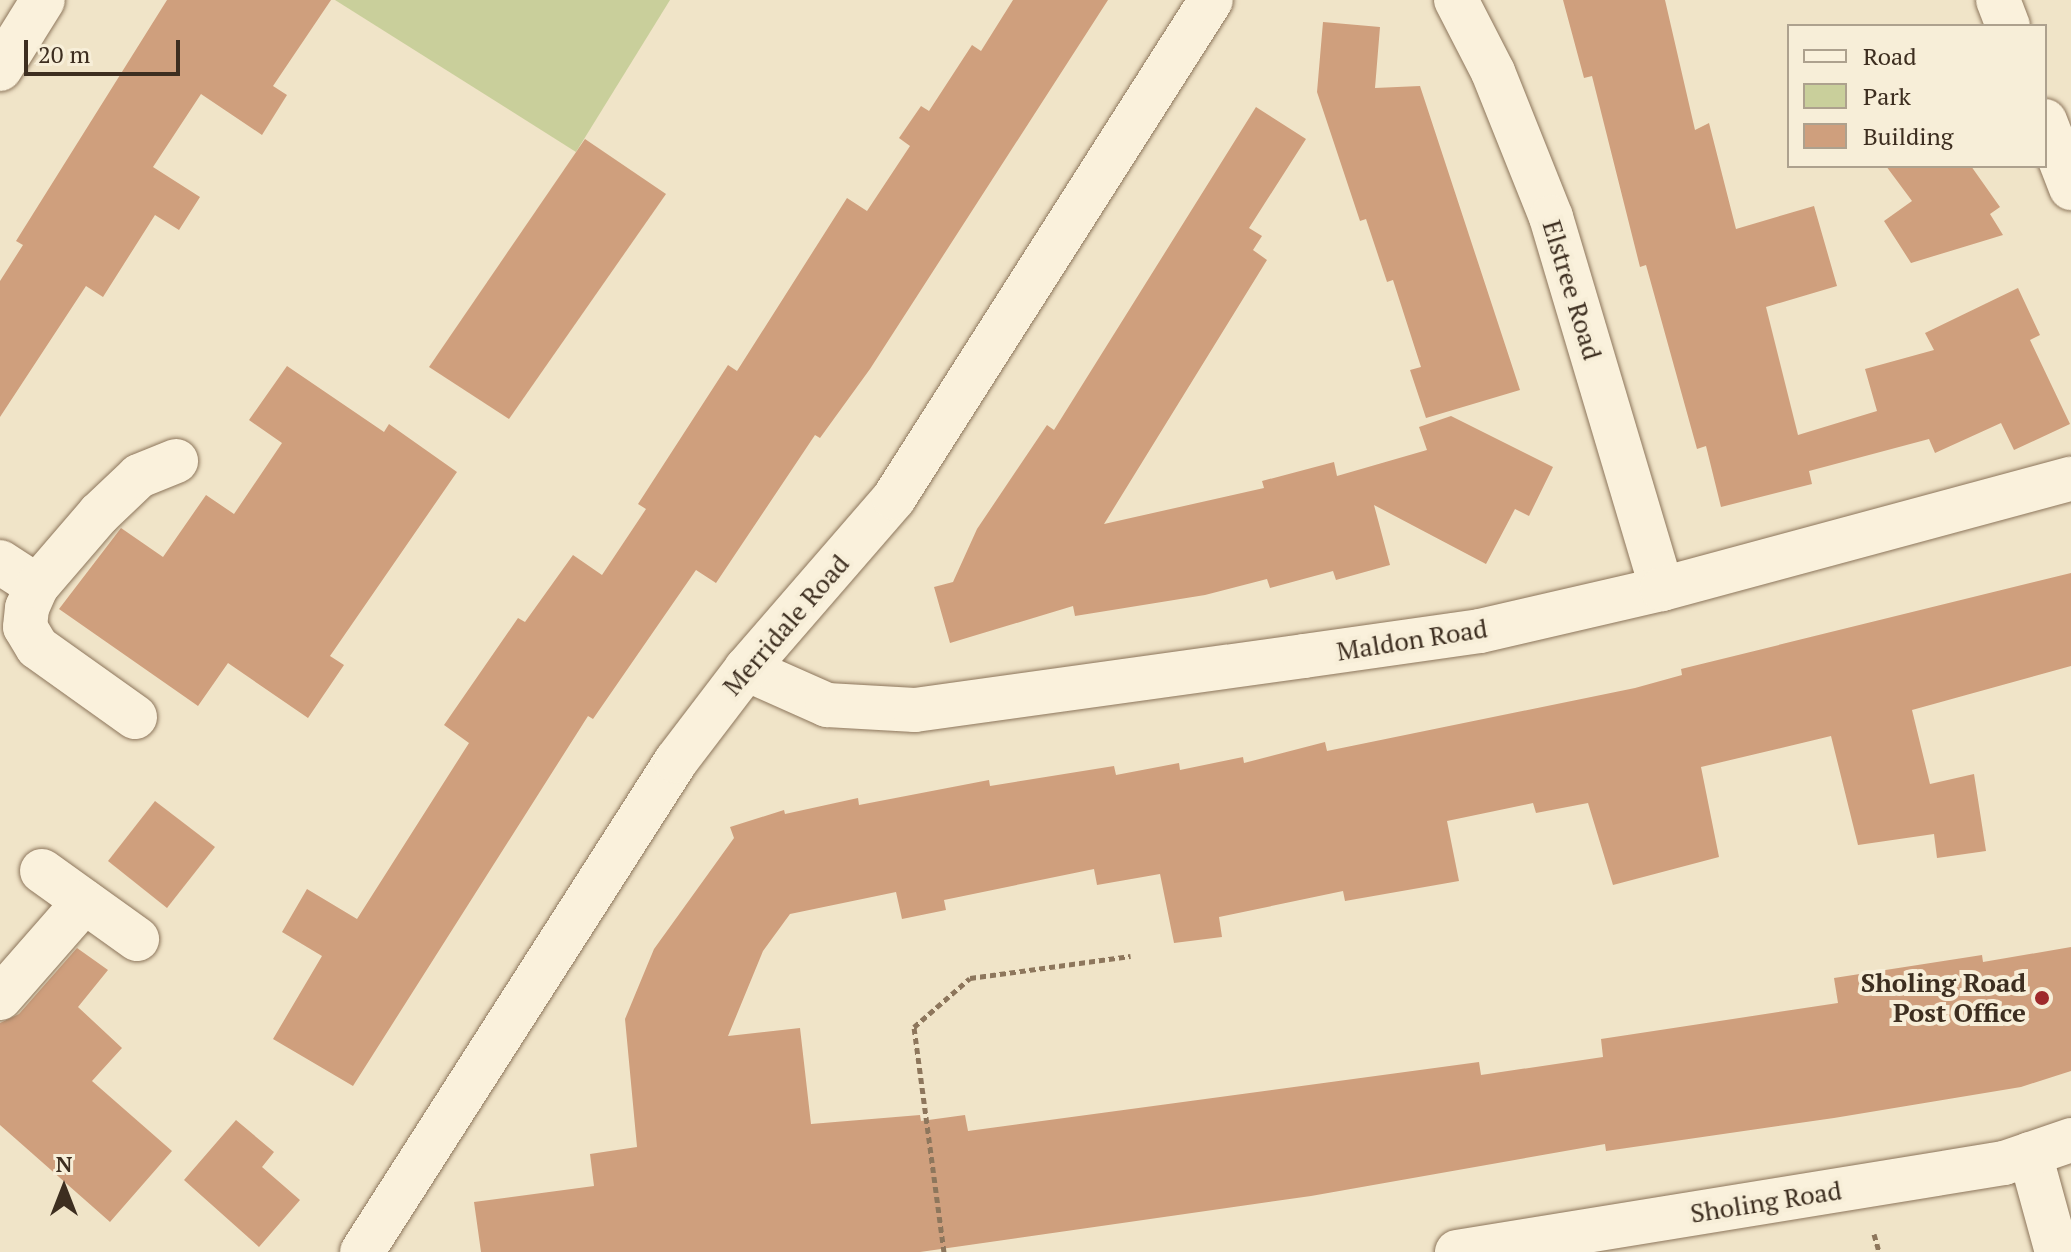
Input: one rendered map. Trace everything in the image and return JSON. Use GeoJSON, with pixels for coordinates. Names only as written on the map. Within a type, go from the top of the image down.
{"type":"FeatureCollection","features":[{"type":"Feature","properties":{"kind":"street"},"geometry":{"type":"LineString","coordinates":[[0,69],[43,0]]}},
{"type":"Feature","properties":{"kind":"street","name":"Merridale Road"},"geometry":{"type":"LineString","coordinates":[[362,1252],[676,761],[746,669],[887,508],[1211,0]]}},
{"type":"Feature","properties":{"kind":"street","name":"Elstree Road"},"geometry":{"type":"LineString","coordinates":[[1456,0],[1493,72],[1551,217],[1662,589]]}},
{"type":"Feature","properties":{"kind":"street"},"geometry":{"type":"LineString","coordinates":[[1998,0],[2007,24]]}},
{"type":"Feature","properties":{"kind":"street"},"geometry":{"type":"LineString","coordinates":[[2047,126],[2071,188]]}},
{"type":"Feature","properties":{"kind":"street"},"geometry":{"type":"LineString","coordinates":[[135,717],[37,647],[25,627],[37,586],[139,476],[176,461]]}},
{"type":"Feature","properties":{"kind":"street","name":"Maldon Road"},"geometry":{"type":"LineString","coordinates":[[746,669],[827,705],[915,710],[1480,631],[1662,589],[2071,479]]}},
{"type":"Feature","properties":{"kind":"street"},"geometry":{"type":"LineString","coordinates":[[0,562],[37,586]]}},
{"type":"Feature","properties":{"kind":"street"},"geometry":{"type":"LineString","coordinates":[[42,871],[137,939]]}},
{"type":"Feature","properties":{"kind":"street"},"geometry":{"type":"LineString","coordinates":[[0,998],[84,902]]}},
{"type":"Feature","properties":{"kind":"street","name":"Sholing Road"},"geometry":{"type":"LineString","coordinates":[[1457,1252],[2004,1163],[2071,1140]]}},
{"type":"Feature","properties":{"kind":"street"},"geometry":{"type":"LineString","coordinates":[[2030,1154],[2057,1252]]}},
{"type":"Feature","properties":{"kind":"path"},"geometry":{"type":"LineString","coordinates":[[944,1252],[914,1027],[970,978],[1130,956]]}},
{"type":"Feature","properties":{"kind":"green space"},"geometry":{"type":"Polygon","coordinates":[[[335,0],[670,0],[576,152],[335,0]]]}},
{"type":"Feature","properties":{"kind":"building"},"geometry":{"type":"Polygon","coordinates":[[[167,0],[331,0],[273,86],[287,95],[262,135],[201,94],[153,167],[200,197],[179,230],[155,215],[103,297],[86,286],[0,417],[0,281],[23,245],[16,241],[167,0]]]}},
{"type":"Feature","properties":{"kind":"building"},"geometry":{"type":"Polygon","coordinates":[[[1013,0],[1108,0],[870,369],[820,438],[815,435],[716,583],[696,570],[593,719],[588,716],[353,1086],[273,1039],[322,956],[282,932],[307,889],[357,919],[469,743],[444,725],[518,618],[525,622],[573,555],[602,575],[646,509],[638,504],[728,365],[737,371],[847,198],[867,211],[910,146],[899,138],[921,106],[929,111],[972,45],[981,51],[1013,0]]]}},
{"type":"Feature","properties":{"kind":"building"},"geometry":{"type":"Polygon","coordinates":[[[1563,0],[1665,0],[1695,130],[1709,123],[1736,229],[1814,206],[1837,286],[1766,307],[1798,435],[1877,411],[1865,369],[1934,350],[1925,333],[2018,288],[2040,335],[2030,340],[2070,424],[2014,450],[2001,423],[1935,453],[1929,439],[1809,471],[1812,484],[1721,507],[1706,446],[1697,449],[1646,265],[1640,267],[1592,76],[1584,78],[1563,0]]]}},
{"type":"Feature","properties":{"kind":"building"},"geometry":{"type":"Polygon","coordinates":[[[1323,22],[1380,27],[1375,88],[1420,86],[1520,390],[1426,418],[1410,370],[1421,367],[1393,280],[1387,282],[1366,219],[1360,221],[1317,92],[1323,22]]]}},
{"type":"Feature","properties":{"kind":"building"},"geometry":{"type":"Polygon","coordinates":[[[1256,107],[1306,139],[1249,228],[1262,236],[1253,250],[1267,260],[1104,524],[1264,488],[1262,481],[1334,462],[1337,476],[1427,450],[1419,427],[1451,416],[1553,467],[1529,516],[1515,509],[1486,564],[1374,505],[1390,565],[1336,580],[1333,571],[1270,588],[1267,579],[1205,595],[1075,616],[1073,606],[950,643],[934,587],[953,582],[977,529],[1047,425],[1054,430],[1256,107]]]}},
{"type":"Feature","properties":{"kind":"building"},"geometry":{"type":"Polygon","coordinates":[[[585,139],[666,194],[509,419],[429,367],[585,139]]]}},
{"type":"Feature","properties":{"kind":"building"},"geometry":{"type":"Polygon","coordinates":[[[1887,168],[1972,168],[2000,207],[1990,214],[2003,235],[1911,263],[1884,221],[1912,201],[1887,168]]]}},
{"type":"Feature","properties":{"kind":"building"},"geometry":{"type":"Polygon","coordinates":[[[287,366],[384,432],[389,424],[457,472],[330,656],[344,665],[308,718],[228,663],[198,706],[59,609],[121,528],[163,557],[206,495],[234,514],[282,443],[249,420],[287,366]]]}},
{"type":"Feature","properties":{"kind":"building"},"geometry":{"type":"Polygon","coordinates":[[[2071,573],[2071,666],[1912,710],[1930,784],[1974,774],[1986,851],[1937,858],[1934,834],[1858,845],[1831,736],[1701,767],[1719,857],[1613,885],[1588,803],[1536,813],[1533,803],[1447,821],[1459,881],[1345,901],[1343,891],[1219,917],[1222,937],[1174,943],[1160,874],[1097,885],[1094,869],[944,900],[946,910],[902,919],[896,892],[790,914],[763,951],[728,1036],[800,1028],[811,1124],[920,1115],[921,1121],[965,1115],[968,1131],[1479,1062],[1481,1075],[1603,1057],[1601,1039],[1838,1003],[1834,978],[1982,955],[1983,962],[2071,947],[2071,1071],[2021,1087],[1834,1118],[1606,1151],[1605,1144],[1311,1196],[920,1252],[481,1252],[474,1202],[594,1186],[590,1154],[637,1147],[625,1019],[654,949],[734,838],[730,827],[784,810],[785,814],[858,798],[859,805],[989,780],[990,786],[1114,766],[1116,775],[1179,763],[1180,770],[1243,757],[1244,763],[1325,742],[1327,751],[1635,688],[1682,675],[1681,669],[2071,573]]]}},
{"type":"Feature","properties":{"kind":"building"},"geometry":{"type":"Polygon","coordinates":[[[155,801],[215,847],[167,908],[108,861],[155,801]]]}},
{"type":"Feature","properties":{"kind":"building"},"geometry":{"type":"Polygon","coordinates":[[[77,948],[108,970],[78,1007],[122,1048],[92,1081],[172,1151],[110,1222],[0,1125],[0,1023],[19,1014],[77,948]]]}},
{"type":"Feature","properties":{"kind":"building"},"geometry":{"type":"Polygon","coordinates":[[[236,1120],[274,1152],[262,1167],[300,1200],[259,1247],[184,1180],[236,1120]]]}},
{"type":"Feature","properties":{"kind":"place","name":"Sholing Road Post Office"},"geometry":{"type":"Point","coordinates":[2042,998]}}]}
